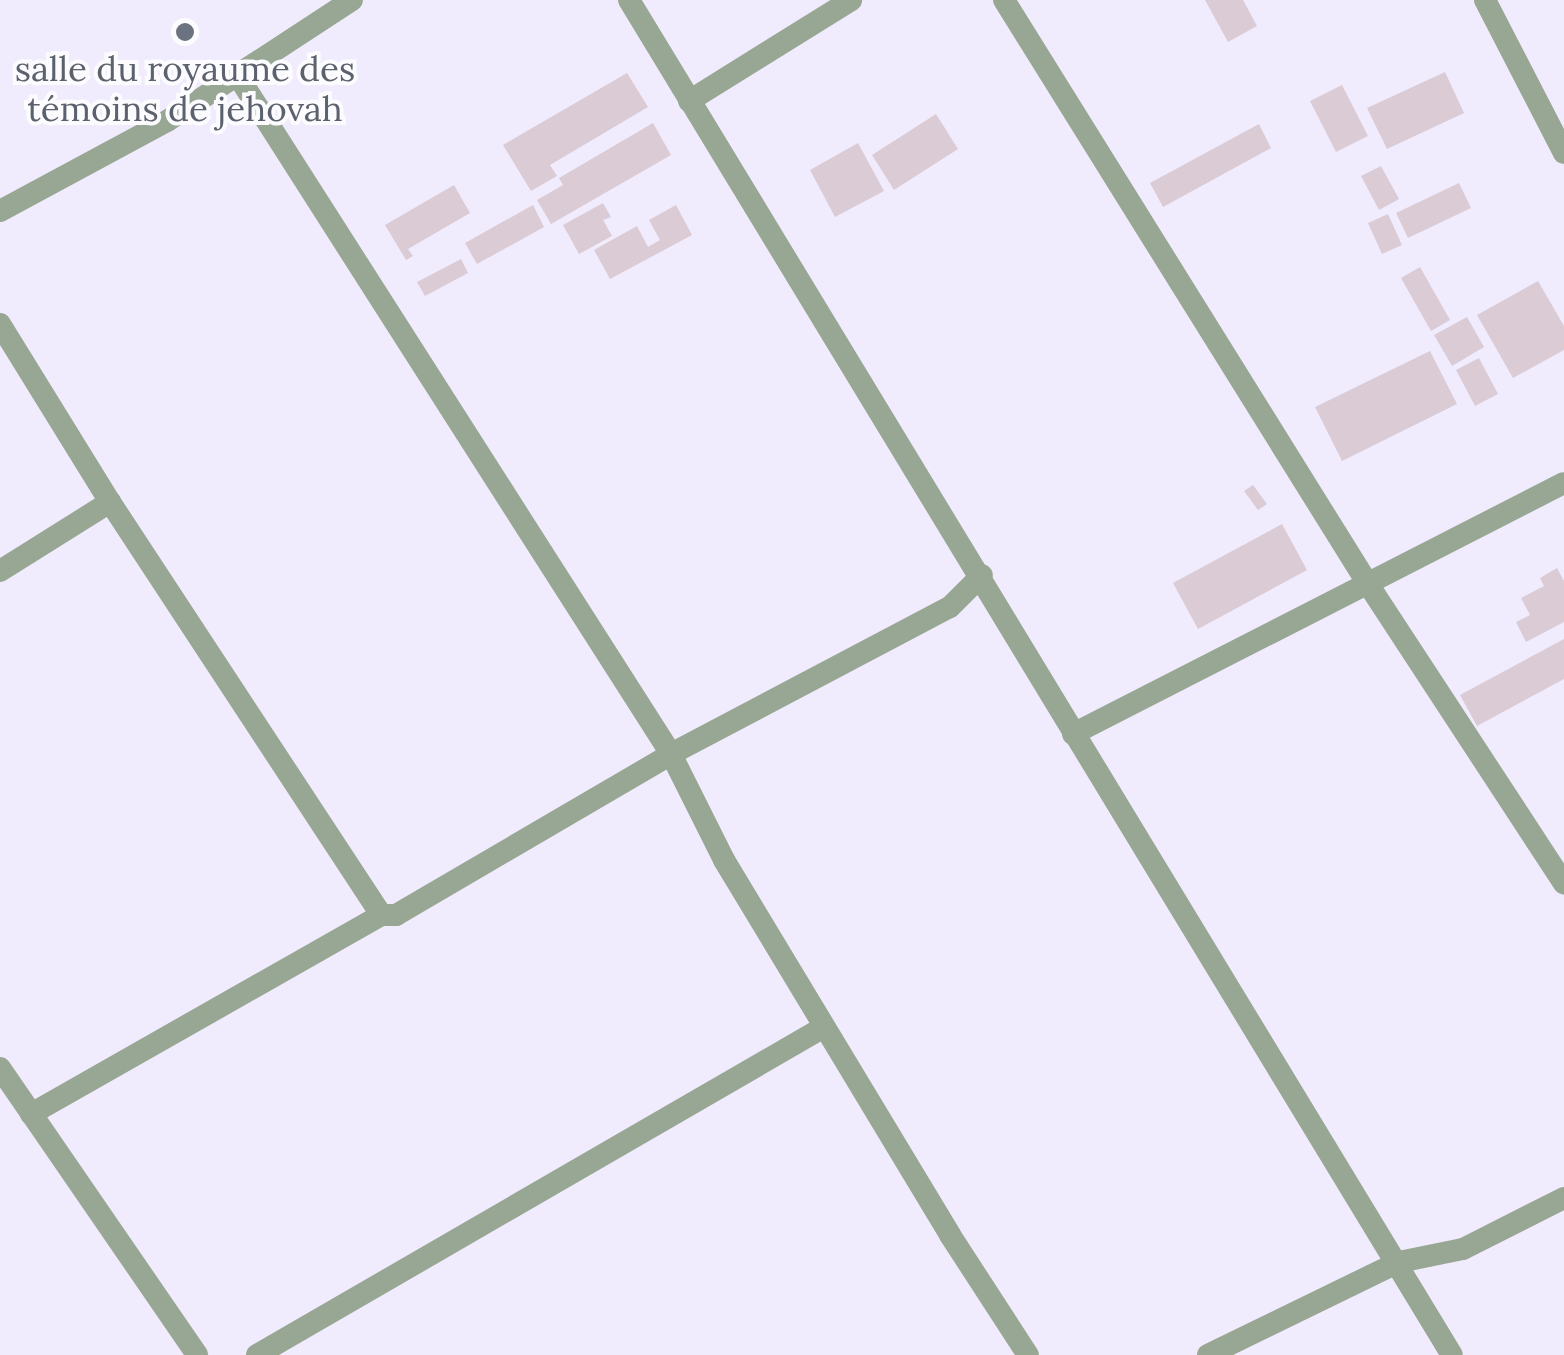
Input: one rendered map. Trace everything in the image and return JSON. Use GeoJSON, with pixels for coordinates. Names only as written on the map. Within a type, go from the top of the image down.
{"type":"FeatureCollection","features":[{"type":"Feature","properties":{"kind":"street"},"geometry":{"type":"LineString","coordinates":[[0,211],[167,121],[352,0]]}},
{"type":"Feature","properties":{"kind":"street"},"geometry":{"type":"LineString","coordinates":[[629,0],[982,575],[1073,734],[1400,1262],[1452,1355]]}},
{"type":"Feature","properties":{"kind":"street"},"geometry":{"type":"LineString","coordinates":[[690,101],[851,0]]}},
{"type":"Feature","properties":{"kind":"street"},"geometry":{"type":"LineString","coordinates":[[1004,0],[1368,584],[1564,884]]}},
{"type":"Feature","properties":{"kind":"street"},"geometry":{"type":"LineString","coordinates":[[1485,0],[1564,154]]}},
{"type":"Feature","properties":{"kind":"street"},"geometry":{"type":"LineString","coordinates":[[236,73],[671,754],[724,860],[1028,1355]]}},
{"type":"Feature","properties":{"kind":"street"},"geometry":{"type":"LineString","coordinates":[[0,324],[110,502],[382,915]]}},
{"type":"Feature","properties":{"kind":"street"},"geometry":{"type":"LineString","coordinates":[[1073,734],[1564,482]]}},
{"type":"Feature","properties":{"kind":"street"},"geometry":{"type":"LineString","coordinates":[[0,571],[110,502]]}},
{"type":"Feature","properties":{"kind":"street"},"geometry":{"type":"LineString","coordinates":[[31,1114],[382,915],[396,916],[671,754],[950,606],[982,575]]}},
{"type":"Feature","properties":{"kind":"street"},"geometry":{"type":"LineString","coordinates":[[257,1355],[824,1027]]}},
{"type":"Feature","properties":{"kind":"street"},"geometry":{"type":"LineString","coordinates":[[0,1068],[197,1355]]}},
{"type":"Feature","properties":{"kind":"street"},"geometry":{"type":"LineString","coordinates":[[1208,1355],[1400,1262],[1462,1249],[1564,1198]]}},
{"type":"Feature","properties":{"kind":"building"},"geometry":{"type":"Polygon","coordinates":[[[1205,0],[1243,0],[1257,26],[1228,42],[1205,0]]]}},
{"type":"Feature","properties":{"kind":"building"},"geometry":{"type":"Polygon","coordinates":[[[1445,72],[1464,113],[1387,149],[1367,108],[1445,72]]]}},
{"type":"Feature","properties":{"kind":"building"},"geometry":{"type":"Polygon","coordinates":[[[627,73],[648,107],[550,165],[557,176],[531,191],[503,145],[627,73]]]}},
{"type":"Feature","properties":{"kind":"building"},"geometry":{"type":"Polygon","coordinates":[[[1342,85],[1368,136],[1336,152],[1310,101],[1342,85]]]}},
{"type":"Feature","properties":{"kind":"building"},"geometry":{"type":"Polygon","coordinates":[[[936,114],[958,149],[894,190],[872,155],[936,114]]]}},
{"type":"Feature","properties":{"kind":"building"},"geometry":{"type":"Polygon","coordinates":[[[653,123],[671,155],[551,224],[537,200],[563,185],[559,178],[653,123]]]}},
{"type":"Feature","properties":{"kind":"building"},"geometry":{"type":"Polygon","coordinates":[[[1259,124],[1271,148],[1163,207],[1150,183],[1259,124]]]}},
{"type":"Feature","properties":{"kind":"building"},"geometry":{"type":"Polygon","coordinates":[[[858,143],[884,191],[835,217],[810,170],[858,143]]]}},
{"type":"Feature","properties":{"kind":"building"},"geometry":{"type":"Polygon","coordinates":[[[1381,166],[1399,199],[1379,210],[1361,176],[1381,166]]]}},
{"type":"Feature","properties":{"kind":"building"},"geometry":{"type":"Polygon","coordinates":[[[1459,183],[1471,208],[1408,238],[1396,213],[1459,183]]]}},
{"type":"Feature","properties":{"kind":"building"},"geometry":{"type":"Polygon","coordinates":[[[454,185],[470,213],[408,249],[413,256],[406,260],[385,225],[454,185]]]}},
{"type":"Feature","properties":{"kind":"building"},"geometry":{"type":"Polygon","coordinates":[[[603,203],[611,217],[603,220],[612,236],[579,254],[563,225],[603,203]]]}},
{"type":"Feature","properties":{"kind":"building"},"geometry":{"type":"Polygon","coordinates":[[[533,205],[544,227],[477,264],[465,243],[533,205]]]}},
{"type":"Feature","properties":{"kind":"building"},"geometry":{"type":"Polygon","coordinates":[[[676,205],[692,235],[610,279],[594,250],[637,226],[648,247],[660,240],[649,220],[676,205]]]}},
{"type":"Feature","properties":{"kind":"building"},"geometry":{"type":"Polygon","coordinates":[[[1388,214],[1402,245],[1382,254],[1368,223],[1388,214]]]}},
{"type":"Feature","properties":{"kind":"building"},"geometry":{"type":"Polygon","coordinates":[[[461,259],[468,273],[425,296],[417,282],[461,259]]]}},
{"type":"Feature","properties":{"kind":"building"},"geometry":{"type":"Polygon","coordinates":[[[1420,267],[1450,320],[1431,331],[1401,278],[1420,267]]]}},
{"type":"Feature","properties":{"kind":"building"},"geometry":{"type":"Polygon","coordinates":[[[1538,281],[1564,326],[1564,350],[1513,378],[1477,315],[1538,281]]]}},
{"type":"Feature","properties":{"kind":"building"},"geometry":{"type":"Polygon","coordinates":[[[1467,317],[1484,347],[1452,366],[1434,335],[1467,317]]]}},
{"type":"Feature","properties":{"kind":"building"},"geometry":{"type":"Polygon","coordinates":[[[1430,351],[1457,404],[1342,461],[1315,407],[1430,351]]]}},
{"type":"Feature","properties":{"kind":"building"},"geometry":{"type":"Polygon","coordinates":[[[1479,358],[1498,394],[1475,406],[1456,370],[1479,358]]]}},
{"type":"Feature","properties":{"kind":"building"},"geometry":{"type":"Polygon","coordinates":[[[1253,485],[1267,504],[1258,510],[1244,491],[1253,485]]]}},
{"type":"Feature","properties":{"kind":"building"},"geometry":{"type":"Polygon","coordinates":[[[1282,524],[1307,570],[1198,629],[1173,583],[1282,524]]]}},
{"type":"Feature","properties":{"kind":"building"},"geometry":{"type":"Polygon","coordinates":[[[1557,568],[1564,581],[1564,622],[1526,642],[1516,622],[1530,615],[1521,598],[1544,586],[1540,578],[1557,568]]]}},
{"type":"Feature","properties":{"kind":"building"},"geometry":{"type":"Polygon","coordinates":[[[1564,639],[1564,679],[1477,726],[1460,695],[1564,639]]]}},
{"type":"Feature","properties":{"kind":"place","name":"salle du royaume des témoins de jehovah"},"geometry":{"type":"Point","coordinates":[185,32]}}]}
